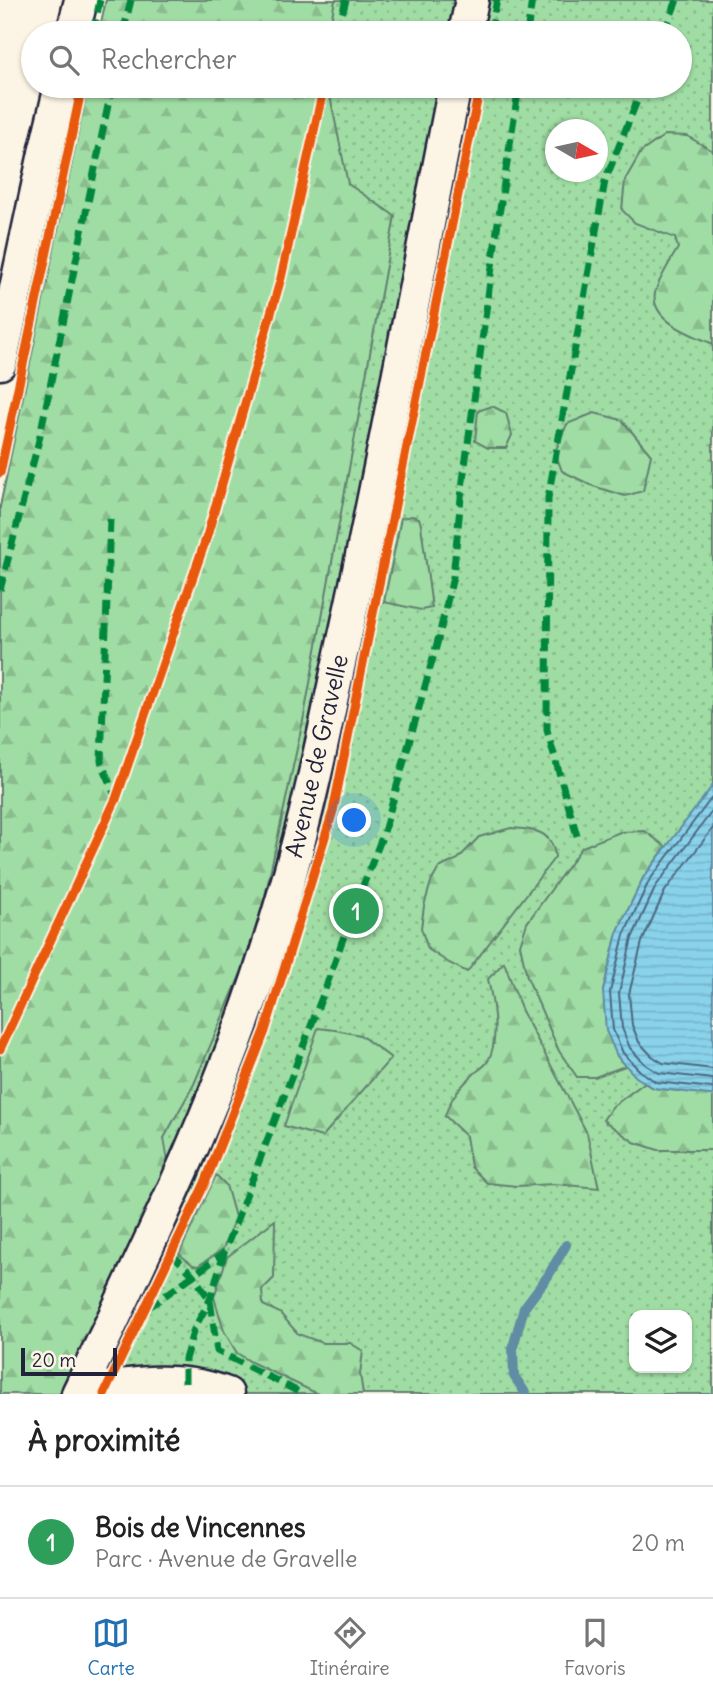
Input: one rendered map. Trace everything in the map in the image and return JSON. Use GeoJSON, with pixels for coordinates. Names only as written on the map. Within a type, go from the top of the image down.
{"type":"FeatureCollection","features":[{"type":"Feature","properties":{"kind":"street"},"geometry":{"type":"LineString","coordinates":[[76,21],[81,0]]}},
{"type":"Feature","properties":{"kind":"street"},"geometry":{"type":"LineString","coordinates":[[468,21],[472,0]]}},
{"type":"Feature","properties":{"kind":"street"},"geometry":{"type":"LineString","coordinates":[[0,363],[58,98]]}},
{"type":"Feature","properties":{"kind":"street","name":"Avenue de Gravelle"},"geometry":{"type":"LineString","coordinates":[[78,1393],[150,1243],[232,1050],[291,870],[365,546],[453,98]]}},
{"type":"Feature","properties":{"kind":"street"},"geometry":{"type":"LineString","coordinates":[[78,1393],[185,1383],[227,1394]]}},
{"type":"Feature","properties":{"kind":"green space"},"geometry":{"type":"Polygon","coordinates":[[[106,0],[713,0],[713,1394],[0,1394],[0,507],[85,98],[692,98],[692,21],[102,21],[106,0]]]}},
{"type":"Feature","properties":{"kind":"green space"},"geometry":{"type":"Polygon","coordinates":[[[106,0],[335,0],[331,21],[102,21],[106,0]]]}},
{"type":"Feature","properties":{"kind":"green space"},"geometry":{"type":"Polygon","coordinates":[[[85,98],[330,98],[348,184],[395,216],[304,716],[256,938],[194,1084],[164,1138],[170,1173],[64,1394],[0,1394],[0,507],[85,98]]]}},
{"type":"Feature","properties":{"kind":"green space"},"geometry":{"type":"Polygon","coordinates":[[[665,135],[687,136],[713,151],[713,344],[675,326],[659,312],[655,303],[656,289],[678,248],[675,238],[635,223],[622,210],[625,180],[641,152],[665,135]]]}},
{"type":"Feature","properties":{"kind":"green space"},"geometry":{"type":"Polygon","coordinates":[[[492,406],[506,413],[512,435],[506,448],[488,448],[475,441],[478,411],[492,406]]]}},
{"type":"Feature","properties":{"kind":"green space"},"geometry":{"type":"Polygon","coordinates":[[[594,413],[622,420],[651,455],[643,491],[625,496],[593,486],[562,471],[555,452],[567,424],[594,413]]]}},
{"type":"Feature","properties":{"kind":"green space"},"geometry":{"type":"Polygon","coordinates":[[[401,518],[419,518],[421,525],[432,608],[421,610],[384,602],[401,518]]]}},
{"type":"Feature","properties":{"kind":"green space"},"geometry":{"type":"Polygon","coordinates":[[[511,828],[534,830],[546,836],[555,857],[467,972],[428,949],[421,928],[431,882],[439,868],[458,859],[479,837],[511,828]]]}},
{"type":"Feature","properties":{"kind":"green space"},"geometry":{"type":"Polygon","coordinates":[[[645,831],[666,847],[643,878],[617,933],[603,991],[617,1056],[625,1066],[595,1077],[577,1077],[559,1051],[527,977],[520,945],[527,923],[582,847],[620,832],[645,831]]]}},
{"type":"Feature","properties":{"kind":"green space"},"geometry":{"type":"Polygon","coordinates":[[[504,962],[522,1011],[587,1133],[599,1188],[487,1183],[471,1167],[466,1136],[445,1116],[457,1092],[486,1064],[492,1052],[495,1031],[488,979],[504,962]]]}},
{"type":"Feature","properties":{"kind":"green space"},"geometry":{"type":"Polygon","coordinates":[[[318,1028],[360,1035],[391,1058],[322,1137],[284,1126],[318,1028]]]}},
{"type":"Feature","properties":{"kind":"green space"},"geometry":{"type":"Polygon","coordinates":[[[644,1083],[654,1088],[713,1095],[713,1150],[658,1150],[634,1142],[603,1120],[612,1107],[644,1083]]]}},
{"type":"Feature","properties":{"kind":"green space"},"geometry":{"type":"Polygon","coordinates":[[[216,1175],[226,1185],[235,1217],[223,1249],[198,1266],[193,1265],[179,1254],[216,1175]]]}},
{"type":"Feature","properties":{"kind":"green space"},"geometry":{"type":"Polygon","coordinates":[[[275,1220],[274,1278],[262,1290],[263,1305],[280,1313],[298,1334],[323,1343],[350,1343],[363,1351],[360,1374],[363,1394],[318,1394],[237,1353],[224,1331],[214,1297],[227,1257],[275,1220]]]}},
{"type":"Feature","properties":{"kind":"water"},"geometry":{"type":"Polygon","coordinates":[[[713,785],[713,1095],[709,1095],[654,1088],[636,1077],[617,1056],[606,1031],[603,991],[617,933],[643,878],[713,785]]]}},
{"type":"Feature","properties":{"kind":"waterway"},"geometry":{"type":"LineString","coordinates":[[526,1394],[514,1376],[513,1347],[524,1308],[548,1276],[566,1245]]}},
{"type":"Feature","properties":{"kind":"marked path"},"geometry":{"type":"LineString","coordinates":[[96,21],[100,0]]}},
{"type":"Feature","properties":{"kind":"marked path"},"geometry":{"type":"LineString","coordinates":[[126,21],[131,0]]}},
{"type":"Feature","properties":{"kind":"marked path"},"geometry":{"type":"LineString","coordinates":[[340,21],[346,0]]}},
{"type":"Feature","properties":{"kind":"marked path"},"geometry":{"type":"LineString","coordinates":[[493,21],[497,0]]}},
{"type":"Feature","properties":{"kind":"marked path"},"geometry":{"type":"LineString","coordinates":[[529,21],[532,0]]}},
{"type":"Feature","properties":{"kind":"marked path"},"geometry":{"type":"LineString","coordinates":[[669,21],[677,0]]}},
{"type":"Feature","properties":{"kind":"marked path"},"geometry":{"type":"LineString","coordinates":[[0,590],[39,440],[110,98]]}},
{"type":"Feature","properties":{"kind":"marked path"},"geometry":{"type":"LineString","coordinates":[[185,1383],[185,1359],[194,1329],[210,1300],[224,1253],[384,832],[438,640],[453,577],[462,488],[517,98]]}},
{"type":"Feature","properties":{"kind":"marked path"},"geometry":{"type":"LineString","coordinates":[[577,836],[547,730],[548,498],[605,181],[638,98]]}},
{"type":"Feature","properties":{"kind":"marked path"},"geometry":{"type":"LineString","coordinates":[[110,519],[101,761],[116,799]]}},
{"type":"Feature","properties":{"kind":"marked path"},"geometry":{"type":"LineString","coordinates":[[171,1253],[193,1275],[210,1300],[217,1351],[303,1394]]}},
{"type":"Feature","properties":{"kind":"marked path"},"geometry":{"type":"LineString","coordinates":[[148,1308],[224,1253]]}},
{"type":"Feature","properties":{"kind":"cycle path"},"geometry":{"type":"LineString","coordinates":[[0,473],[79,98]]}},
{"type":"Feature","properties":{"kind":"cycle path"},"geometry":{"type":"LineString","coordinates":[[0,1049],[116,799],[207,536],[281,278],[321,98]]}},
{"type":"Feature","properties":{"kind":"cycle path"},"geometry":{"type":"LineString","coordinates":[[104,1394],[205,1183],[265,1031],[333,811],[478,98]]}},
{"type":"Feature","properties":{"kind":"place","name":"Bois de Vincennes"},"geometry":{"type":"Point","coordinates":[356,911]}}]}
